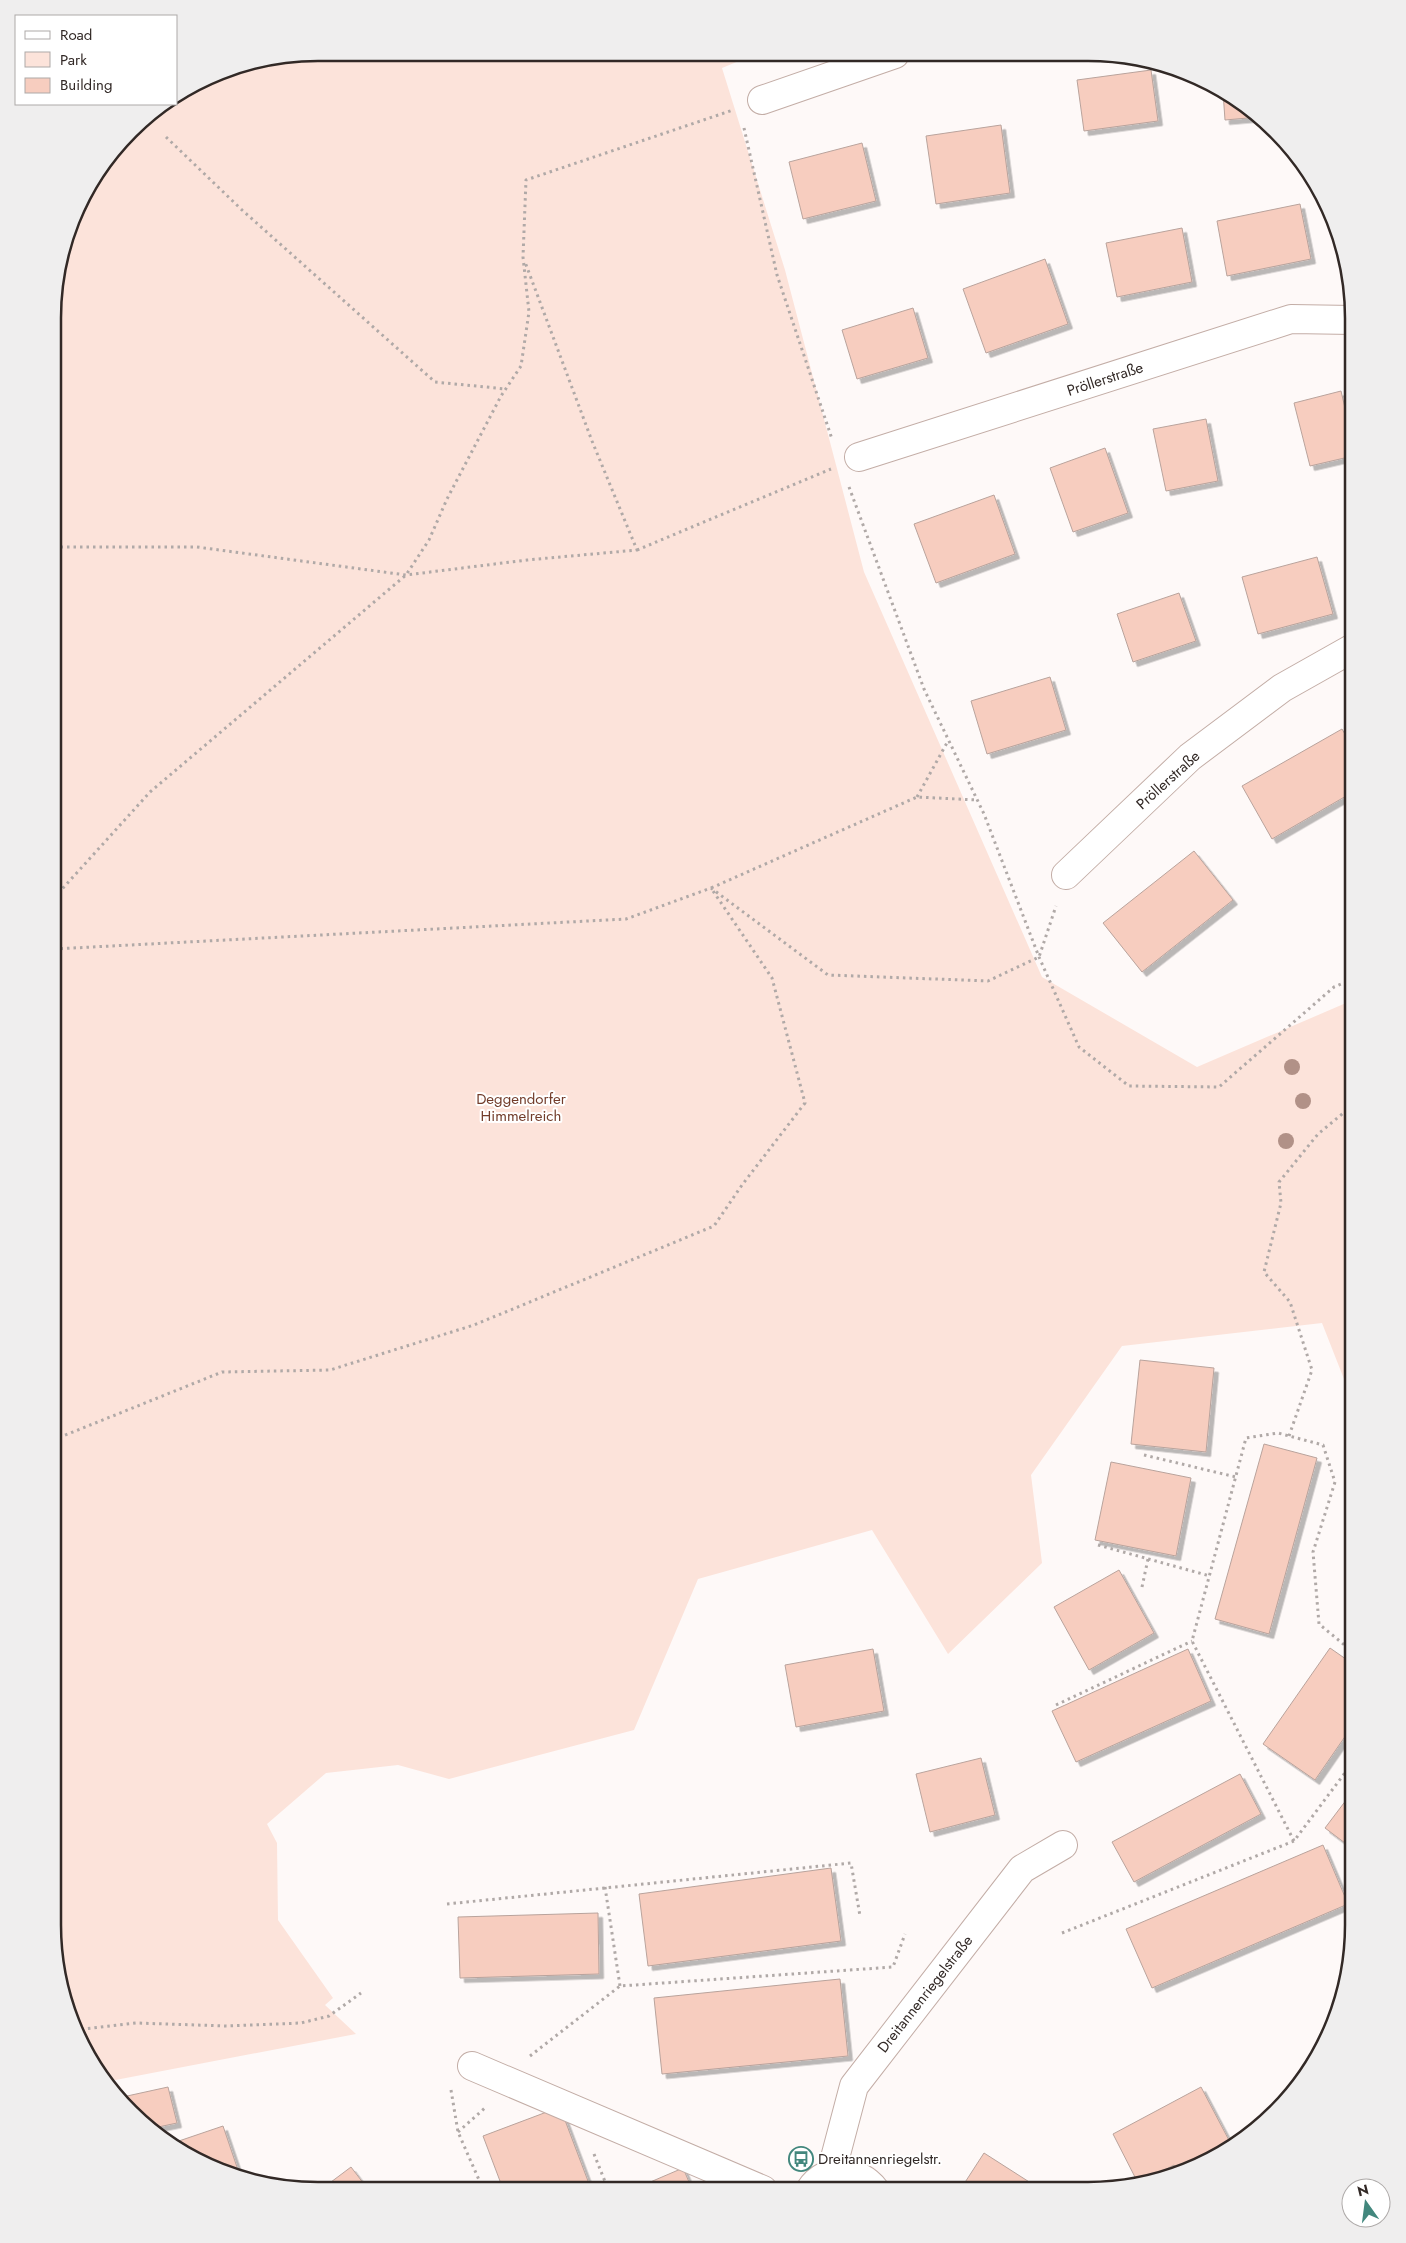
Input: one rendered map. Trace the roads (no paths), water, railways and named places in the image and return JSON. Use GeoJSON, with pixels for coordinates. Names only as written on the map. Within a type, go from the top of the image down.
{"type":"FeatureCollection","features":[{"type":"Feature","properties":{"kind":"street"},"geometry":{"type":"LineString","coordinates":[[750,104],[874,61]]}},
{"type":"Feature","properties":{"kind":"street","name":"Pröllerstraße"},"geometry":{"type":"LineString","coordinates":[[850,461],[1291,320],[1345,320]]}},
{"type":"Feature","properties":{"kind":"street","name":"Pröllerstraße"},"geometry":{"type":"LineString","coordinates":[[1066,874],[1190,757],[1282,688],[1345,653]]}},
{"type":"Feature","properties":{"kind":"street","name":"Dreitannenriegelstraße"},"geometry":{"type":"LineString","coordinates":[[831,2173],[854,2086],[1022,1869],[1064,1846]]}},
{"type":"Feature","properties":{"kind":"street"},"geometry":{"type":"LineString","coordinates":[[472,2066],[746,2182]]}},
{"type":"Feature","properties":{"kind":"street"},"geometry":{"type":"LineString","coordinates":[[817,2182],[831,2173],[844,2172],[858,2175],[869,2182]]}},
{"type":"Feature","properties":{"kind":"place","name":"Dreitannenriegelstr."},"geometry":{"type":"Point","coordinates":[801,2159]}},
{"type":"Feature","properties":{"kind":"park label","name":"Deggendorfer Himmelreich"},"geometry":{"type":"Point","coordinates":[521,1108]}}]}
